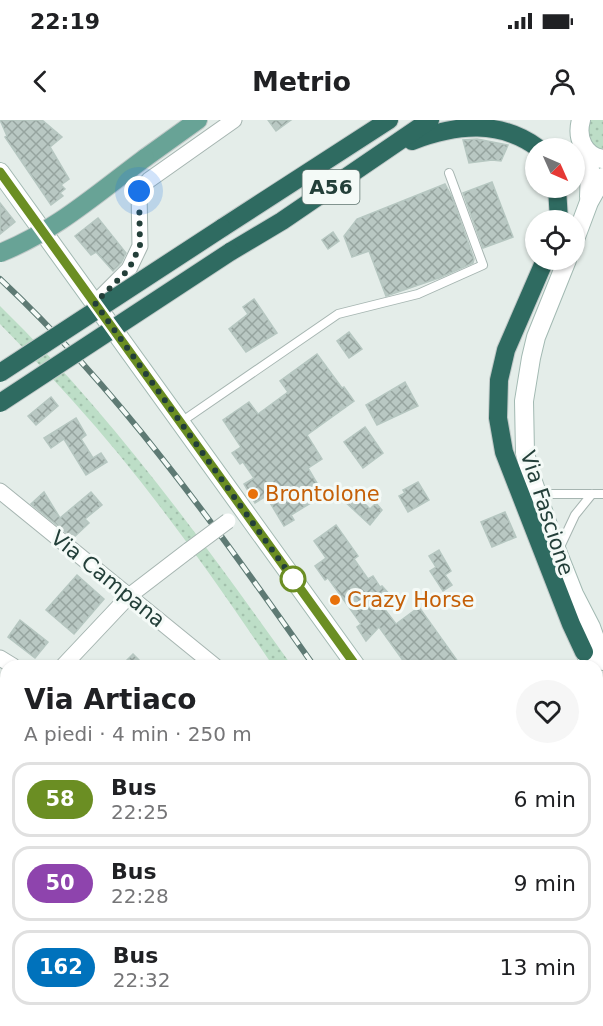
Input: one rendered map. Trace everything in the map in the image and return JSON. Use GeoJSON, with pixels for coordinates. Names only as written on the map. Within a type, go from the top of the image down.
{"type":"FeatureCollection","features":[{"type":"Feature","properties":{"kind":"highway","name":"A56"},"geometry":{"type":"LineString","coordinates":[[0,373],[389,120]]}},
{"type":"Feature","properties":{"kind":"highway","name":"A56"},"geometry":{"type":"LineString","coordinates":[[0,403],[230,252],[282,221],[430,120]]}},
{"type":"Feature","properties":{"kind":"highway"},"geometry":{"type":"LineString","coordinates":[[383,152],[444,129],[468,123],[484,122],[509,127],[527,138]]}},
{"type":"Feature","properties":{"kind":"highway"},"geometry":{"type":"LineString","coordinates":[[542,270],[506,350],[499,380],[498,418],[504,452],[587,659]]}},
{"type":"Feature","properties":{"kind":"main road"},"geometry":{"type":"LineString","coordinates":[[0,253],[30,240],[52,226],[198,120]]}},
{"type":"Feature","properties":{"kind":"main road"},"geometry":{"type":"LineString","coordinates":[[581,120],[579,131],[581,138]]}},
{"type":"Feature","properties":{"kind":"main road"},"geometry":{"type":"LineString","coordinates":[[585,148],[590,154],[603,159]]}},
{"type":"Feature","properties":{"kind":"main road"},"geometry":{"type":"LineString","coordinates":[[585,151],[590,169],[589,202]]}},
{"type":"Feature","properties":{"kind":"main road"},"geometry":{"type":"LineString","coordinates":[[0,172],[352,660]]}},
{"type":"Feature","properties":{"kind":"main road"},"geometry":{"type":"LineString","coordinates":[[585,213],[603,177]]}},
{"type":"Feature","properties":{"kind":"main road","name":"Via Fascione"},"geometry":{"type":"LineString","coordinates":[[563,270],[536,337],[526,381],[523,428],[525,453],[557,551],[574,594],[591,627],[603,660]]}},
{"type":"Feature","properties":{"kind":"main road","name":"Via Fascione"},"geometry":{"type":"LineString","coordinates":[[574,594],[587,659]]}},
{"type":"Feature","properties":{"kind":"street"},"geometry":{"type":"LineString","coordinates":[[95,303],[129,269],[140,246],[139,191],[149,180],[234,120]]}},
{"type":"Feature","properties":{"kind":"street","name":"Via Campana"},"geometry":{"type":"LineString","coordinates":[[0,491],[208,660]]}},
{"type":"Feature","properties":{"kind":"street"},"geometry":{"type":"LineString","coordinates":[[69,660],[129,596],[243,510]]}},
{"type":"Feature","properties":{"kind":"lane"},"geometry":{"type":"LineString","coordinates":[[180,423],[338,314],[418,294],[483,265],[449,173]]}},
{"type":"Feature","properties":{"kind":"lane"},"geometry":{"type":"LineString","coordinates":[[537,494],[603,494]]}},
{"type":"Feature","properties":{"kind":"lane"},"geometry":{"type":"LineString","coordinates":[[557,551],[574,515],[592,494]]}},
{"type":"Feature","properties":{"kind":"green space"},"geometry":{"type":"Polygon","coordinates":[[[590,120],[603,120],[603,153],[594,147],[589,139],[590,120]]]}},
{"type":"Feature","properties":{"kind":"green space"},"geometry":{"type":"Polygon","coordinates":[[[0,306],[80,390],[154,479],[288,660],[269,660],[202,563],[100,431],[0,324],[0,306]]]}},
{"type":"Feature","properties":{"kind":"building"},"geometry":{"type":"Polygon","coordinates":[[[0,120],[42,120],[62,137],[50,147],[69,179],[61,185],[65,189],[60,193],[63,196],[51,205],[5,137],[7,136],[0,120]]]}},
{"type":"Feature","properties":{"kind":"building"},"geometry":{"type":"Polygon","coordinates":[[[268,120],[291,120],[276,131],[268,120]]]}},
{"type":"Feature","properties":{"kind":"building"},"geometry":{"type":"Polygon","coordinates":[[[477,139],[508,145],[501,161],[469,163],[463,140],[477,139]]]}},
{"type":"Feature","properties":{"kind":"building"},"geometry":{"type":"Polygon","coordinates":[[[492,182],[513,237],[483,248],[463,193],[492,182]]]}},
{"type":"Feature","properties":{"kind":"building"},"geometry":{"type":"Polygon","coordinates":[[[445,184],[452,197],[474,259],[473,263],[439,278],[386,296],[369,251],[352,257],[344,236],[357,219],[445,184]]]}},
{"type":"Feature","properties":{"kind":"building"},"geometry":{"type":"Polygon","coordinates":[[[0,203],[15,222],[0,234],[0,203]]]}},
{"type":"Feature","properties":{"kind":"building"},"geometry":{"type":"Polygon","coordinates":[[[98,218],[126,253],[121,263],[113,271],[96,252],[91,255],[75,236],[98,218]]]}},
{"type":"Feature","properties":{"kind":"building"},"geometry":{"type":"Polygon","coordinates":[[[333,232],[339,241],[328,249],[322,240],[333,232]]]}},
{"type":"Feature","properties":{"kind":"building"},"geometry":{"type":"Polygon","coordinates":[[[254,299],[277,333],[246,352],[229,329],[248,314],[243,307],[254,299]]]}},
{"type":"Feature","properties":{"kind":"building"},"geometry":{"type":"Polygon","coordinates":[[[349,332],[362,349],[349,358],[337,341],[349,332]]]}},
{"type":"Feature","properties":{"kind":"building"},"geometry":{"type":"Polygon","coordinates":[[[317,354],[354,401],[307,435],[322,459],[308,468],[324,495],[291,515],[294,520],[284,526],[266,496],[255,503],[244,484],[254,478],[243,462],[240,464],[232,453],[241,447],[223,420],[249,402],[258,414],[288,392],[280,381],[317,354]]]}},
{"type":"Feature","properties":{"kind":"building"},"geometry":{"type":"Polygon","coordinates":[[[405,382],[418,406],[377,425],[366,405],[405,382]]]}},
{"type":"Feature","properties":{"kind":"building"},"geometry":{"type":"Polygon","coordinates":[[[51,397],[58,406],[36,425],[28,416],[51,397]]]}},
{"type":"Feature","properties":{"kind":"building"},"geometry":{"type":"Polygon","coordinates":[[[76,418],[86,435],[81,439],[93,458],[101,453],[107,462],[86,475],[64,439],[51,448],[44,438],[76,418]]]}},
{"type":"Feature","properties":{"kind":"building"},"geometry":{"type":"Polygon","coordinates":[[[365,427],[383,453],[363,468],[344,442],[365,427]]]}},
{"type":"Feature","properties":{"kind":"building"},"geometry":{"type":"Polygon","coordinates":[[[418,482],[429,500],[408,512],[399,496],[405,493],[403,490],[418,482]]]}},
{"type":"Feature","properties":{"kind":"building"},"geometry":{"type":"Polygon","coordinates":[[[350,489],[370,509],[376,503],[382,510],[370,525],[341,498],[350,489]]]}},
{"type":"Feature","properties":{"kind":"building"},"geometry":{"type":"Polygon","coordinates":[[[44,492],[60,518],[91,492],[102,505],[85,519],[89,523],[73,538],[31,504],[44,492]]]}},
{"type":"Feature","properties":{"kind":"building"},"geometry":{"type":"Polygon","coordinates":[[[505,512],[516,537],[492,547],[481,522],[505,512]]]}},
{"type":"Feature","properties":{"kind":"building"},"geometry":{"type":"Polygon","coordinates":[[[336,525],[358,556],[354,559],[368,579],[373,576],[380,587],[382,586],[390,595],[385,599],[388,603],[383,607],[396,624],[419,607],[457,660],[403,660],[379,627],[366,641],[357,627],[361,624],[328,578],[325,580],[315,566],[326,558],[314,541],[336,525]]]}},
{"type":"Feature","properties":{"kind":"building"},"geometry":{"type":"Polygon","coordinates":[[[439,550],[451,571],[445,575],[452,585],[443,591],[430,571],[436,567],[429,556],[439,550]]]}},
{"type":"Feature","properties":{"kind":"building"},"geometry":{"type":"Polygon","coordinates":[[[77,575],[104,599],[74,634],[46,610],[77,575]]]}},
{"type":"Feature","properties":{"kind":"building"},"geometry":{"type":"Polygon","coordinates":[[[20,620],[48,642],[35,658],[8,637],[20,620]]]}},
{"type":"Feature","properties":{"kind":"building"},"geometry":{"type":"Polygon","coordinates":[[[133,654],[139,660],[127,660],[133,654]]]}},
{"type":"Feature","properties":{"kind":"railway"},"geometry":{"type":"LineString","coordinates":[[0,279],[45,323],[128,416],[205,514],[310,660]]}},
{"type":"Feature","properties":{"kind":"bus line","name":"58"},"geometry":{"type":"LineString","coordinates":[[0,172],[351,660]]}},
{"type":"Feature","properties":{"kind":"place","name":"Brontolone"},"geometry":{"type":"Point","coordinates":[253,494]}},
{"type":"Feature","properties":{"kind":"place","name":"Crazy Horse"},"geometry":{"type":"Point","coordinates":[335,600]}},
{"type":"Feature","properties":{"kind":"route"},"geometry":{"type":"LineString","coordinates":[[139,191],[140,246],[129,269],[95,303],[293,579]]}}]}
